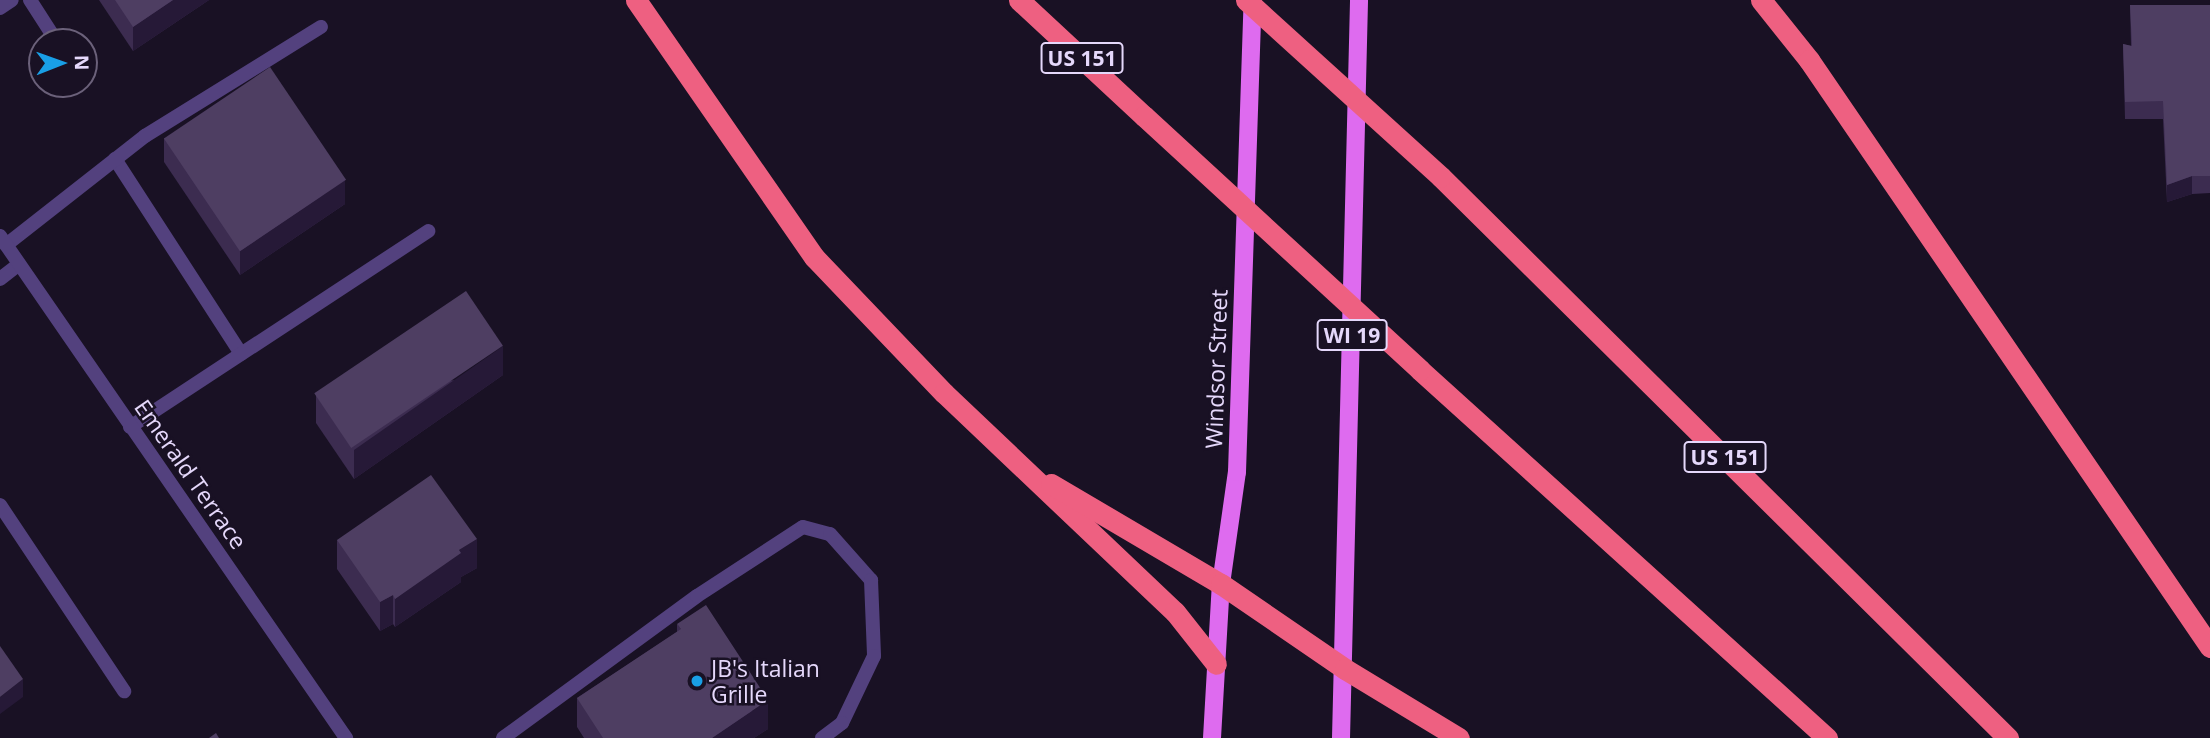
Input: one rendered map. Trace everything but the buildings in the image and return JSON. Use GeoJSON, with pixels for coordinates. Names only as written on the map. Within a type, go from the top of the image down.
{"type":"FeatureCollection","features":[{"type":"Feature","properties":{"kind":"highway"},"geometry":{"type":"LineString","coordinates":[[636,0],[814,257],[1017,465],[1175,612],[1216,664]]}},
{"type":"Feature","properties":{"kind":"highway","name":"US 151"},"geometry":{"type":"LineString","coordinates":[[1019,0],[1420,370],[1827,738]]}},
{"type":"Feature","properties":{"kind":"highway","name":"US 151"},"geometry":{"type":"LineString","coordinates":[[1246,0],[1441,177],[2008,738]]}},
{"type":"Feature","properties":{"kind":"highway"},"geometry":{"type":"LineString","coordinates":[[1761,0],[1809,60],[2210,647]]}},
{"type":"Feature","properties":{"kind":"highway"},"geometry":{"type":"LineString","coordinates":[[1017,465],[1221,584],[1345,669],[1459,738]]}},
{"type":"Feature","properties":{"kind":"main road","name":"Windsor Street"},"geometry":{"type":"LineString","coordinates":[[1212,738],[1221,584],[1237,472],[1253,0]]}},
{"type":"Feature","properties":{"kind":"main road","name":"WI 19"},"geometry":{"type":"LineString","coordinates":[[1341,738],[1345,669],[1359,0]]}},
{"type":"Feature","properties":{"kind":"street"},"geometry":{"type":"LineString","coordinates":[[0,8],[12,0]]}},
{"type":"Feature","properties":{"kind":"street"},"geometry":{"type":"LineString","coordinates":[[30,0],[48,28]]}},
{"type":"Feature","properties":{"kind":"street"},"geometry":{"type":"LineString","coordinates":[[3,240],[115,159],[321,27]]}},
{"type":"Feature","properties":{"kind":"street"},"geometry":{"type":"LineString","coordinates":[[115,159],[241,354]]}},
{"type":"Feature","properties":{"kind":"street"},"geometry":{"type":"LineString","coordinates":[[131,427],[428,231]]}},
{"type":"Feature","properties":{"kind":"street","name":"Emerald Terrace"},"geometry":{"type":"LineString","coordinates":[[3,240],[346,738]]}},
{"type":"Feature","properties":{"kind":"street"},"geometry":{"type":"LineString","coordinates":[[0,279],[19,264]]}},
{"type":"Feature","properties":{"kind":"street"},"geometry":{"type":"LineString","coordinates":[[0,505],[124,691]]}},
{"type":"Feature","properties":{"kind":"street"},"geometry":{"type":"LineString","coordinates":[[503,738],[697,596],[803,527],[830,534],[871,580],[874,656],[842,723],[822,738]]}},
{"type":"Feature","properties":{"kind":"place","name":"JB's Italian Grille"},"geometry":{"type":"Point","coordinates":[697,681]}}]}
